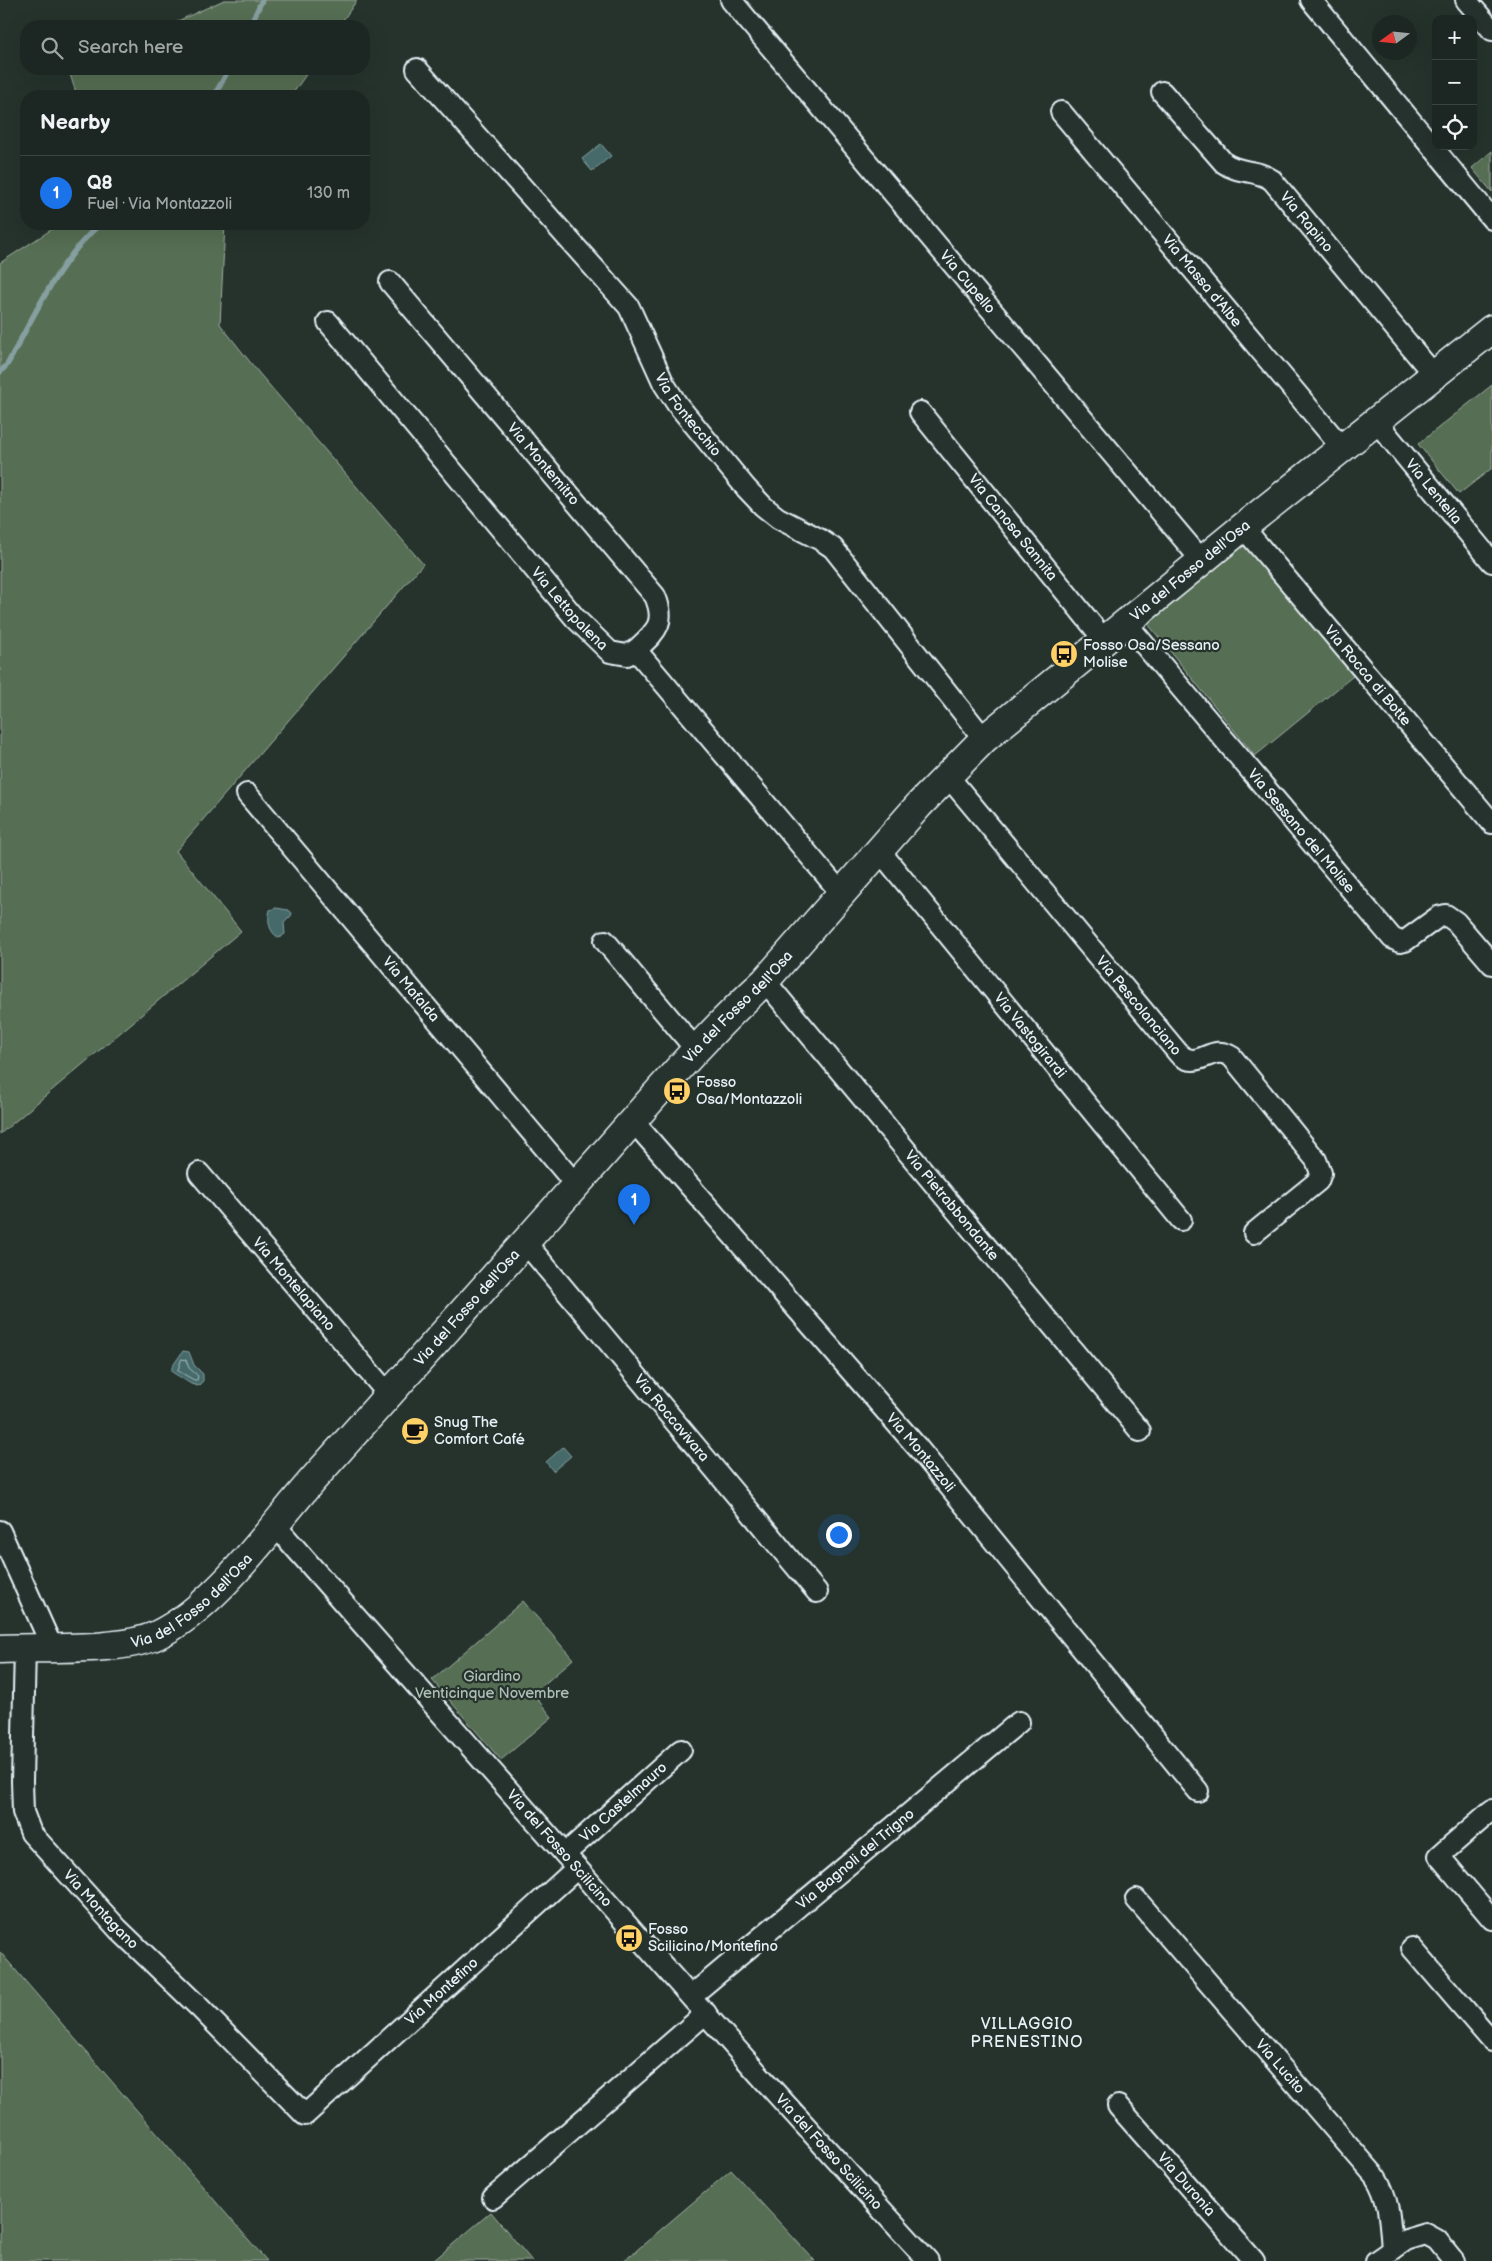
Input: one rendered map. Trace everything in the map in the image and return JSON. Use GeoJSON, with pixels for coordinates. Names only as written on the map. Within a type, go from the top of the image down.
{"type":"FeatureCollection","features":[{"type":"Feature","properties":{"kind":"street","name":"Via Cupello"},"geometry":{"type":"LineString","coordinates":[[732,0],[1203,562]]}},
{"type":"Feature","properties":{"kind":"street"},"geometry":{"type":"LineString","coordinates":[[1311,0],[1492,219]]}},
{"type":"Feature","properties":{"kind":"street"},"geometry":{"type":"LineString","coordinates":[[1466,0],[1492,30]]}},
{"type":"Feature","properties":{"kind":"street","name":"Via Fontecchio"},"geometry":{"type":"LineString","coordinates":[[417,68],[625,302],[636,319],[664,384],[677,404],[746,488],[762,506],[778,518],[821,540],[838,554],[984,739]]}},
{"type":"Feature","properties":{"kind":"street","name":"Via Rapino"},"geometry":{"type":"LineString","coordinates":[[1162,92],[1224,163],[1236,169],[1262,174],[1272,180],[1434,375]]}},
{"type":"Feature","properties":{"kind":"street","name":"Via Massa d'Albe"},"geometry":{"type":"LineString","coordinates":[[1061,112],[1343,449]]}},
{"type":"Feature","properties":{"kind":"street","name":"Via Montemitro"},"geometry":{"type":"LineString","coordinates":[[390,282],[655,596],[660,620],[654,633],[636,650]]}},
{"type":"Feature","properties":{"kind":"street","name":"Via Lettopalena"},"geometry":{"type":"LineString","coordinates":[[328,322],[576,619],[610,652],[627,655],[636,650]]}},
{"type":"Feature","properties":{"kind":"street","name":"Via del Fosso dell'Osa"},"geometry":{"type":"LineString","coordinates":[[12,1648],[128,1643],[149,1638],[169,1629],[212,1594],[633,1121],[740,1004],[766,981],[879,850],[947,775],[984,739],[1203,562],[1243,527],[1491,332]]}},
{"type":"Feature","properties":{"kind":"street","name":"Via Canosa Sannita"},"geometry":{"type":"LineString","coordinates":[[920,412],[1105,641]]}},
{"type":"Feature","properties":{"kind":"street","name":"Via Lentella"},"geometry":{"type":"LineString","coordinates":[[1376,421],[1492,562]]}},
{"type":"Feature","properties":{"kind":"street","name":"Via Rocca di Botte"},"geometry":{"type":"LineString","coordinates":[[1243,527],[1492,823]]}},
{"type":"Feature","properties":{"kind":"street","name":"Via Sessano del Molise"},"geometry":{"type":"LineString","coordinates":[[1126,623],[1392,938],[1400,942],[1410,939],[1438,917],[1446,915],[1456,922],[1492,964]]}},
{"type":"Feature","properties":{"kind":"street"},"geometry":{"type":"LineString","coordinates":[[636,650],[841,894]]}},
{"type":"Feature","properties":{"kind":"street","name":"Via Pescolanciano"},"geometry":{"type":"LineString","coordinates":[[947,775],[1179,1054],[1192,1061],[1202,1059],[1216,1052],[1226,1053],[1232,1057],[1316,1160],[1321,1173],[1318,1181],[1254,1233]]}},
{"type":"Feature","properties":{"kind":"street","name":"Via Mafalda"},"geometry":{"type":"LineString","coordinates":[[246,794],[576,1185]]}},
{"type":"Feature","properties":{"kind":"street","name":"Via Vastogirardi"},"geometry":{"type":"LineString","coordinates":[[879,850],[1181,1220]]}},
{"type":"Feature","properties":{"kind":"street"},"geometry":{"type":"LineString","coordinates":[[605,941],[697,1051]]}},
{"type":"Feature","properties":{"kind":"street","name":"Via Pietrabbondante"},"geometry":{"type":"LineString","coordinates":[[766,981],[1140,1431]]}},
{"type":"Feature","properties":{"kind":"street","name":"Via Montazzoli"},"geometry":{"type":"LineString","coordinates":[[633,1121],[918,1448],[1198,1791]]}},
{"type":"Feature","properties":{"kind":"street","name":"Via Montelapiano"},"geometry":{"type":"LineString","coordinates":[[199,1173],[389,1395]]}},
{"type":"Feature","properties":{"kind":"street","name":"Via Roccavivara"},"geometry":{"type":"LineString","coordinates":[[526,1242],[818,1592]]}},
{"type":"Feature","properties":{"kind":"street","name":"Via del Fosso Scilicino"},"geometry":{"type":"LineString","coordinates":[[274,1524],[571,1861],[928,2261]]}},
{"type":"Feature","properties":{"kind":"street"},"geometry":{"type":"LineString","coordinates":[[0,1531],[52,1647]]}},
{"type":"Feature","properties":{"kind":"street","name":"Via Montagano"},"geometry":{"type":"LineString","coordinates":[[12,1648],[24,1812],[31,1833],[118,1929],[200,2008],[305,2115]]}},
{"type":"Feature","properties":{"kind":"street","name":"Via Bagnoli del Trigno"},"geometry":{"type":"LineString","coordinates":[[691,1996],[1019,1722]]}},
{"type":"Feature","properties":{"kind":"street","name":"Via Castelmauro"},"geometry":{"type":"LineString","coordinates":[[571,1861],[681,1750]]}},
{"type":"Feature","properties":{"kind":"street"},"geometry":{"type":"LineString","coordinates":[[1492,1810],[1439,1856],[1492,1919]]}},
{"type":"Feature","properties":{"kind":"street","name":"Via Montefino"},"geometry":{"type":"LineString","coordinates":[[305,2115],[571,1861]]}},
{"type":"Feature","properties":{"kind":"street","name":"Via Lucito"},"geometry":{"type":"LineString","coordinates":[[1136,1899],[1376,2176],[1388,2207],[1384,2256]]}},
{"type":"Feature","properties":{"kind":"street"},"geometry":{"type":"LineString","coordinates":[[1412,1948],[1492,2041]]}},
{"type":"Feature","properties":{"kind":"street"},"geometry":{"type":"LineString","coordinates":[[494,2198],[706,2013]]}},
{"type":"Feature","properties":{"kind":"street","name":"Via Duronia"},"geometry":{"type":"LineString","coordinates":[[1118,2106],[1254,2261]]}},
{"type":"Feature","properties":{"kind":"street"},"geometry":{"type":"LineString","coordinates":[[1384,2256],[1412,2237],[1426,2234],[1437,2240],[1454,2261]]}},
{"type":"Feature","properties":{"kind":"green space"},"geometry":{"type":"Polygon","coordinates":[[[224,0],[357,0],[343,20],[180,20],[224,0]]]}},
{"type":"Feature","properties":{"kind":"green space"},"geometry":{"type":"Polygon","coordinates":[[[70,75],[306,75],[295,90],[75,90],[70,75]]]}},
{"type":"Feature","properties":{"kind":"green space"},"geometry":{"type":"Polygon","coordinates":[[[1492,151],[1492,192],[1472,168],[1492,151]]]}},
{"type":"Feature","properties":{"kind":"green space"},"geometry":{"type":"Polygon","coordinates":[[[51,230],[225,230],[220,324],[258,372],[423,564],[176,851],[241,931],[0,1134],[0,263],[51,230]]]}},
{"type":"Feature","properties":{"kind":"green space"},"geometry":{"type":"Polygon","coordinates":[[[1492,385],[1492,468],[1459,494],[1418,444],[1492,385]]]}},
{"type":"Feature","properties":{"kind":"green space"},"geometry":{"type":"Polygon","coordinates":[[[1246,544],[1353,676],[1255,756],[1148,624],[1246,544]]]}},
{"type":"Feature","properties":{"kind":"green space","name":"Giardino Venticinque Novembre"},"geometry":{"type":"Polygon","coordinates":[[[523,1601],[573,1659],[533,1694],[552,1717],[501,1760],[432,1680],[523,1601]]]}},
{"type":"Feature","properties":{"kind":"green space"},"geometry":{"type":"Polygon","coordinates":[[[0,1952],[267,2261],[0,2261],[0,1952]]]}},
{"type":"Feature","properties":{"kind":"green space"},"geometry":{"type":"Polygon","coordinates":[[[731,2170],[815,2261],[624,2261],[731,2170]]]}},
{"type":"Feature","properties":{"kind":"green space"},"geometry":{"type":"Polygon","coordinates":[[[491,2212],[532,2261],[433,2261],[491,2212]]]}},
{"type":"Feature","properties":{"kind":"water"},"geometry":{"type":"Polygon","coordinates":[[[601,144],[611,156],[592,171],[582,159],[601,144]]]}},
{"type":"Feature","properties":{"kind":"water"},"geometry":{"type":"Polygon","coordinates":[[[276,908],[288,910],[292,913],[284,923],[285,934],[279,938],[273,933],[269,922],[270,910],[276,908]]]}},
{"type":"Feature","properties":{"kind":"water"},"geometry":{"type":"Polygon","coordinates":[[[183,1351],[189,1352],[194,1365],[203,1374],[203,1381],[198,1386],[191,1384],[172,1372],[172,1367],[183,1351]]]}},
{"type":"Feature","properties":{"kind":"water"},"geometry":{"type":"Polygon","coordinates":[[[563,1447],[571,1456],[553,1471],[546,1462],[563,1447]]]}},
{"type":"Feature","properties":{"kind":"waterway"},"geometry":{"type":"LineString","coordinates":[[253,20],[262,0]]}},
{"type":"Feature","properties":{"kind":"waterway"},"geometry":{"type":"LineString","coordinates":[[217,90],[226,75]]}},
{"type":"Feature","properties":{"kind":"waterway"},"geometry":{"type":"LineString","coordinates":[[0,372],[7,365],[59,272],[94,230]]}},
{"type":"Feature","properties":{"kind":"place","name":"Fosso Osa/Sessano Molise"},"geometry":{"type":"Point","coordinates":[1064,654]}},
{"type":"Feature","properties":{"kind":"place","name":"Fosso Osa/Montazzoli"},"geometry":{"type":"Point","coordinates":[677,1091]}},
{"type":"Feature","properties":{"kind":"place","name":"Q8"},"geometry":{"type":"Point","coordinates":[634,1225]}},
{"type":"Feature","properties":{"kind":"place","name":"Snug The Comfort Café"},"geometry":{"type":"Point","coordinates":[415,1431]}},
{"type":"Feature","properties":{"kind":"place","name":"Fosso Scilicino/Montefino"},"geometry":{"type":"Point","coordinates":[629,1938]}},
{"type":"Feature","properties":{"kind":"district","name":"VILLAGGIO PRENESTINO"},"geometry":{"type":"Point","coordinates":[1027,2033]}}]}
